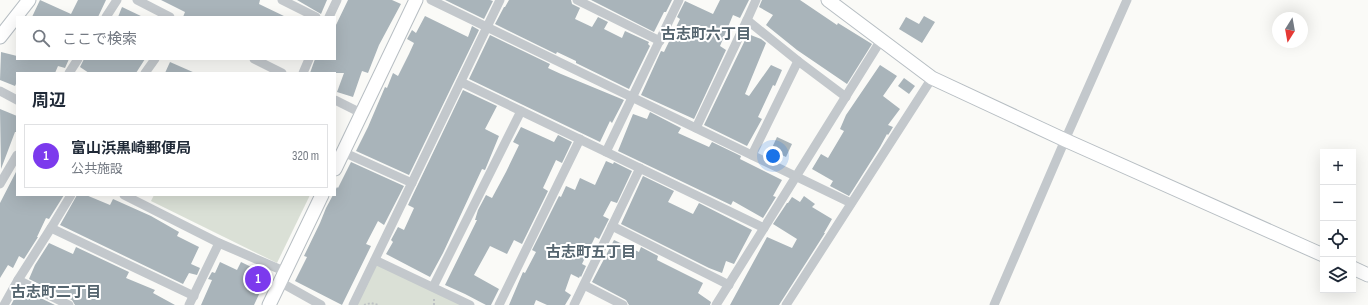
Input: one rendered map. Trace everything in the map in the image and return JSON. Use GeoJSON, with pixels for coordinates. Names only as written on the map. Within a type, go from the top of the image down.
{"type":"FeatureCollection","features":[{"type":"Feature","properties":{"kind":"street"},"geometry":{"type":"LineString","coordinates":[[17,16],[29,0]]}},
{"type":"Feature","properties":{"kind":"street"},"geometry":{"type":"LineString","coordinates":[[107,16],[117,0]]}},
{"type":"Feature","properties":{"kind":"street"},"geometry":{"type":"LineString","coordinates":[[137,0],[168,16]]}},
{"type":"Feature","properties":{"kind":"street"},"geometry":{"type":"LineString","coordinates":[[282,0],[314,16]]}},
{"type":"Feature","properties":{"kind":"street"},"geometry":{"type":"LineString","coordinates":[[329,16],[337,0]]}},
{"type":"Feature","properties":{"kind":"street"},"geometry":{"type":"LineString","coordinates":[[336,166],[416,0]]}},
{"type":"Feature","properties":{"kind":"street"},"geometry":{"type":"LineString","coordinates":[[431,0],[851,203]]}},
{"type":"Feature","properties":{"kind":"street"},"geometry":{"type":"LineString","coordinates":[[353,305],[500,0]]}},
{"type":"Feature","properties":{"kind":"street"},"geometry":{"type":"LineString","coordinates":[[577,0],[660,41]]}},
{"type":"Feature","properties":{"kind":"street"},"geometry":{"type":"LineString","coordinates":[[606,152],[679,0]]}},
{"type":"Feature","properties":{"kind":"street"},"geometry":{"type":"LineString","coordinates":[[696,128],[756,0]]}},
{"type":"Feature","properties":{"kind":"street"},"geometry":{"type":"LineString","coordinates":[[828,0],[932,78],[1065,140],[1320,254]]}},
{"type":"Feature","properties":{"kind":"street"},"geometry":{"type":"LineString","coordinates":[[994,305],[1127,0]]}},
{"type":"Feature","properties":{"kind":"street"},"geometry":{"type":"LineString","coordinates":[[0,38],[16,17]]}},
{"type":"Feature","properties":{"kind":"street"},"geometry":{"type":"LineString","coordinates":[[747,20],[846,97]]}},
{"type":"Feature","properties":{"kind":"street"},"geometry":{"type":"LineString","coordinates":[[716,305],[882,40]]}},
{"type":"Feature","properties":{"kind":"street"},"geometry":{"type":"LineString","coordinates":[[70,72],[77,60]]}},
{"type":"Feature","properties":{"kind":"street"},"geometry":{"type":"LineString","coordinates":[[146,72],[154,60]]}},
{"type":"Feature","properties":{"kind":"street"},"geometry":{"type":"LineString","coordinates":[[256,60],[280,72]]}},
{"type":"Feature","properties":{"kind":"street"},"geometry":{"type":"LineString","coordinates":[[303,72],[309,60]]}},
{"type":"Feature","properties":{"kind":"street"},"geometry":{"type":"LineString","coordinates":[[752,156],[798,61]]}},
{"type":"Feature","properties":{"kind":"street"},"geometry":{"type":"LineString","coordinates":[[786,305],[932,78]]}},
{"type":"Feature","properties":{"kind":"street"},"geometry":{"type":"LineString","coordinates":[[461,82],[764,228]]}},
{"type":"Feature","properties":{"kind":"street"},"geometry":{"type":"LineString","coordinates":[[0,92],[16,100]]}},
{"type":"Feature","properties":{"kind":"street"},"geometry":{"type":"LineString","coordinates":[[336,100],[361,113]]}},
{"type":"Feature","properties":{"kind":"street"},"geometry":{"type":"LineString","coordinates":[[433,287],[521,111]]}},
{"type":"Feature","properties":{"kind":"street"},"geometry":{"type":"LineString","coordinates":[[499,305],[580,139]]}},
{"type":"Feature","properties":{"kind":"street"},"geometry":{"type":"LineString","coordinates":[[343,152],[412,183]]}},
{"type":"Feature","properties":{"kind":"street"},"geometry":{"type":"LineString","coordinates":[[0,184],[16,158]]}},
{"type":"Feature","properties":{"kind":"street"},"geometry":{"type":"LineString","coordinates":[[574,305],[640,168]]}},
{"type":"Feature","properties":{"kind":"street"},"geometry":{"type":"LineString","coordinates":[[4,305],[70,196]]}},
{"type":"Feature","properties":{"kind":"street"},"geometry":{"type":"LineString","coordinates":[[126,196],[283,277],[321,305]]}},
{"type":"Feature","properties":{"kind":"street"},"geometry":{"type":"LineString","coordinates":[[269,305],[322,196]]}},
{"type":"Feature","properties":{"kind":"street"},"geometry":{"type":"LineString","coordinates":[[612,226],[729,285]]}},
{"type":"Feature","properties":{"kind":"street"},"geometry":{"type":"LineString","coordinates":[[51,228],[194,296]]}},
{"type":"Feature","properties":{"kind":"street"},"geometry":{"type":"LineString","coordinates":[[189,305],[219,243]]}},
{"type":"Feature","properties":{"kind":"street"},"geometry":{"type":"LineString","coordinates":[[375,260],[470,305]]}},
{"type":"Feature","properties":{"kind":"street"},"geometry":{"type":"LineString","coordinates":[[1356,269],[1368,275]]}},
{"type":"Feature","properties":{"kind":"street"},"geometry":{"type":"LineString","coordinates":[[18,280],[69,305]]}},
{"type":"Feature","properties":{"kind":"street"},"geometry":{"type":"LineString","coordinates":[[584,285],[623,305]]}},
{"type":"Feature","properties":{"kind":"path"},"geometry":{"type":"LineString","coordinates":[[364,305],[370,303],[379,305]]}},
{"type":"Feature","properties":{"kind":"shaded area"},"geometry":{"type":"Polygon","coordinates":[[[154,196],[310,196],[277,263],[151,201],[154,196]]]}},
{"type":"Feature","properties":{"kind":"shaded area"},"geometry":{"type":"Polygon","coordinates":[[[375,262],[466,305],[355,305],[375,262]]]}},
{"type":"Feature","properties":{"kind":"building"},"geometry":{"type":"Polygon","coordinates":[[[40,0],[71,14],[78,0],[106,0],[98,16],[32,16],[40,0]]]}},
{"type":"Feature","properties":{"kind":"building"},"geometry":{"type":"Polygon","coordinates":[[[161,0],[260,0],[259,4],[284,16],[183,16],[185,12],[161,0]]]}},
{"type":"Feature","properties":{"kind":"building"},"geometry":{"type":"Polygon","coordinates":[[[297,0],[327,0],[321,14],[297,0]]]}},
{"type":"Feature","properties":{"kind":"building"},"geometry":{"type":"Polygon","coordinates":[[[348,0],[392,0],[401,4],[379,45],[368,73],[362,71],[353,97],[337,92],[344,73],[310,72],[315,60],[336,60],[336,25],[348,0]]]}},
{"type":"Feature","properties":{"kind":"building"},"geometry":{"type":"Polygon","coordinates":[[[445,0],[490,0],[493,1],[484,19],[445,0]]]}},
{"type":"Feature","properties":{"kind":"building"},"geometry":{"type":"Polygon","coordinates":[[[509,0],[571,0],[572,4],[580,8],[575,19],[592,27],[598,17],[608,22],[604,29],[622,38],[625,31],[649,42],[648,44],[650,46],[629,89],[576,63],[576,61],[557,52],[556,54],[495,24],[509,0]]]}},
{"type":"Feature","properties":{"kind":"building"},"geometry":{"type":"Polygon","coordinates":[[[591,0],[672,0],[654,32],[591,0]]]}},
{"type":"Feature","properties":{"kind":"building"},"geometry":{"type":"Polygon","coordinates":[[[720,0],[749,0],[740,18],[733,15],[720,46],[726,50],[694,119],[641,95],[661,51],[664,52],[680,19],[677,17],[685,1],[713,14],[720,0]]]}},
{"type":"Feature","properties":{"kind":"building"},"geometry":{"type":"Polygon","coordinates":[[[762,0],[800,0],[837,25],[838,23],[872,44],[847,84],[797,50],[766,25],[773,15],[759,7],[762,0]]]}},
{"type":"Feature","properties":{"kind":"building"},"geometry":{"type":"Polygon","coordinates":[[[122,7],[141,16],[118,16],[122,7]]]}},
{"type":"Feature","properties":{"kind":"building"},"geometry":{"type":"Polygon","coordinates":[[[425,16],[468,37],[472,26],[479,30],[409,175],[356,151],[385,87],[387,88],[393,73],[398,76],[409,54],[414,43],[407,39],[412,30],[416,33],[425,16]]]}},
{"type":"Feature","properties":{"kind":"building"},"geometry":{"type":"Polygon","coordinates":[[[924,16],[935,22],[922,43],[899,29],[906,17],[919,24],[924,16]]]}},
{"type":"Feature","properties":{"kind":"building"},"geometry":{"type":"Polygon","coordinates":[[[748,34],[761,39],[766,43],[745,94],[749,96],[771,65],[782,70],[758,117],[762,119],[747,146],[704,125],[748,34]]]}},
{"type":"Feature","properties":{"kind":"building"},"geometry":{"type":"Polygon","coordinates":[[[490,35],[550,64],[548,68],[624,100],[612,123],[610,121],[600,142],[469,79],[490,35]]]}},
{"type":"Feature","properties":{"kind":"building"},"geometry":{"type":"Polygon","coordinates":[[[1,52],[16,56],[16,60],[69,60],[65,68],[58,66],[55,72],[16,72],[15,86],[0,80],[1,52]]]}},
{"type":"Feature","properties":{"kind":"building"},"geometry":{"type":"Polygon","coordinates":[[[84,60],[144,60],[137,72],[88,72],[80,67],[84,60]]]}},
{"type":"Feature","properties":{"kind":"building"},"geometry":{"type":"Polygon","coordinates":[[[170,62],[193,72],[165,72],[170,62]]]}},
{"type":"Feature","properties":{"kind":"building"},"geometry":{"type":"Polygon","coordinates":[[[880,65],[897,76],[883,96],[900,109],[888,125],[893,127],[888,135],[887,134],[849,196],[830,186],[833,181],[812,169],[821,154],[828,158],[844,131],[840,129],[846,115],[880,65]]]}},
{"type":"Feature","properties":{"kind":"building"},"geometry":{"type":"Polygon","coordinates":[[[904,78],[915,86],[909,94],[898,86],[904,78]]]}},
{"type":"Feature","properties":{"kind":"building"},"geometry":{"type":"Polygon","coordinates":[[[463,90],[497,106],[485,129],[499,136],[485,170],[482,169],[443,253],[430,277],[386,254],[393,242],[391,240],[398,227],[404,230],[414,208],[408,205],[463,90]]]}},
{"type":"Feature","properties":{"kind":"building"},"geometry":{"type":"Polygon","coordinates":[[[0,109],[16,116],[16,132],[1,169],[0,109]]]}},
{"type":"Feature","properties":{"kind":"building"},"geometry":{"type":"Polygon","coordinates":[[[650,112],[681,128],[678,133],[709,147],[712,142],[741,156],[740,159],[782,180],[773,196],[776,197],[763,218],[733,201],[731,205],[618,151],[633,114],[647,119],[650,112]]]}},
{"type":"Feature","properties":{"kind":"building"},"geometry":{"type":"Polygon","coordinates":[[[521,127],[554,142],[558,135],[572,142],[562,163],[556,160],[543,188],[548,191],[522,244],[514,240],[507,254],[490,246],[474,275],[499,289],[491,305],[486,305],[445,285],[477,220],[475,220],[478,210],[486,195],[492,198],[519,145],[513,142],[521,127]]]}},
{"type":"Feature","properties":{"kind":"building"},"geometry":{"type":"Polygon","coordinates":[[[777,137],[792,144],[786,157],[771,150],[777,137]]]}},
{"type":"Feature","properties":{"kind":"building"},"geometry":{"type":"Polygon","coordinates":[[[606,161],[613,164],[614,162],[632,171],[617,203],[611,201],[603,216],[609,219],[599,239],[595,237],[582,264],[586,266],[581,277],[580,276],[579,278],[571,274],[565,291],[571,295],[565,305],[547,305],[536,300],[534,305],[509,305],[523,272],[525,273],[536,252],[532,250],[559,196],[561,197],[566,186],[575,190],[580,178],[595,185],[606,161]]]}},
{"type":"Feature","properties":{"kind":"building"},"geometry":{"type":"Polygon","coordinates":[[[351,162],[404,186],[384,225],[378,221],[366,244],[371,246],[342,305],[295,281],[307,257],[304,256],[326,208],[332,196],[336,196],[336,189],[337,187],[338,188],[351,162]]]}},
{"type":"Feature","properties":{"kind":"building"},"geometry":{"type":"Polygon","coordinates":[[[16,172],[16,196],[63,196],[49,219],[46,218],[38,237],[24,259],[19,256],[13,268],[8,265],[0,278],[0,203],[16,172]]]}},
{"type":"Feature","properties":{"kind":"building"},"geometry":{"type":"Polygon","coordinates":[[[643,176],[674,191],[668,202],[693,214],[699,203],[752,230],[734,264],[726,261],[722,273],[621,224],[643,176]]]}},
{"type":"Feature","properties":{"kind":"building"},"geometry":{"type":"Polygon","coordinates":[[[76,196],[88,196],[110,205],[113,199],[151,216],[179,232],[177,236],[199,247],[191,264],[200,268],[197,275],[189,273],[183,284],[60,225],[76,196]]]}},
{"type":"Feature","properties":{"kind":"building"},"geometry":{"type":"Polygon","coordinates":[[[804,196],[815,204],[812,207],[832,219],[825,233],[779,305],[730,305],[767,237],[792,248],[797,239],[773,224],[792,197],[800,202],[804,196]]]}},
{"type":"Feature","properties":{"kind":"building"},"geometry":{"type":"Polygon","coordinates":[[[614,240],[639,252],[641,247],[658,256],[657,260],[703,283],[698,293],[711,302],[710,305],[629,305],[626,300],[592,282],[614,240]]]}},
{"type":"Feature","properties":{"kind":"building"},"geometry":{"type":"Polygon","coordinates":[[[49,243],[73,254],[76,247],[129,272],[126,278],[155,290],[153,293],[175,305],[75,305],[72,300],[29,279],[35,265],[49,243]]]}},
{"type":"Feature","properties":{"kind":"building"},"geometry":{"type":"Polygon","coordinates":[[[220,262],[237,270],[241,262],[268,275],[254,305],[201,305],[212,280],[208,279],[212,272],[215,273],[220,262]]]}},
{"type":"Feature","properties":{"kind":"building"},"geometry":{"type":"Polygon","coordinates":[[[19,290],[23,292],[24,290],[55,305],[11,305],[19,290]]]}},
{"type":"Feature","properties":{"kind":"place","name":"富山浜黒崎郵便局"},"geometry":{"type":"Point","coordinates":[258,279]}},
{"type":"Feature","properties":{"kind":"district","name":"古志町六丁目"},"geometry":{"type":"Point","coordinates":[706,34]}},
{"type":"Feature","properties":{"kind":"district","name":"古志町五丁目"},"geometry":{"type":"Point","coordinates":[591,252]}},
{"type":"Feature","properties":{"kind":"district","name":"古志町二丁目"},"geometry":{"type":"Point","coordinates":[56,292]}}]}
